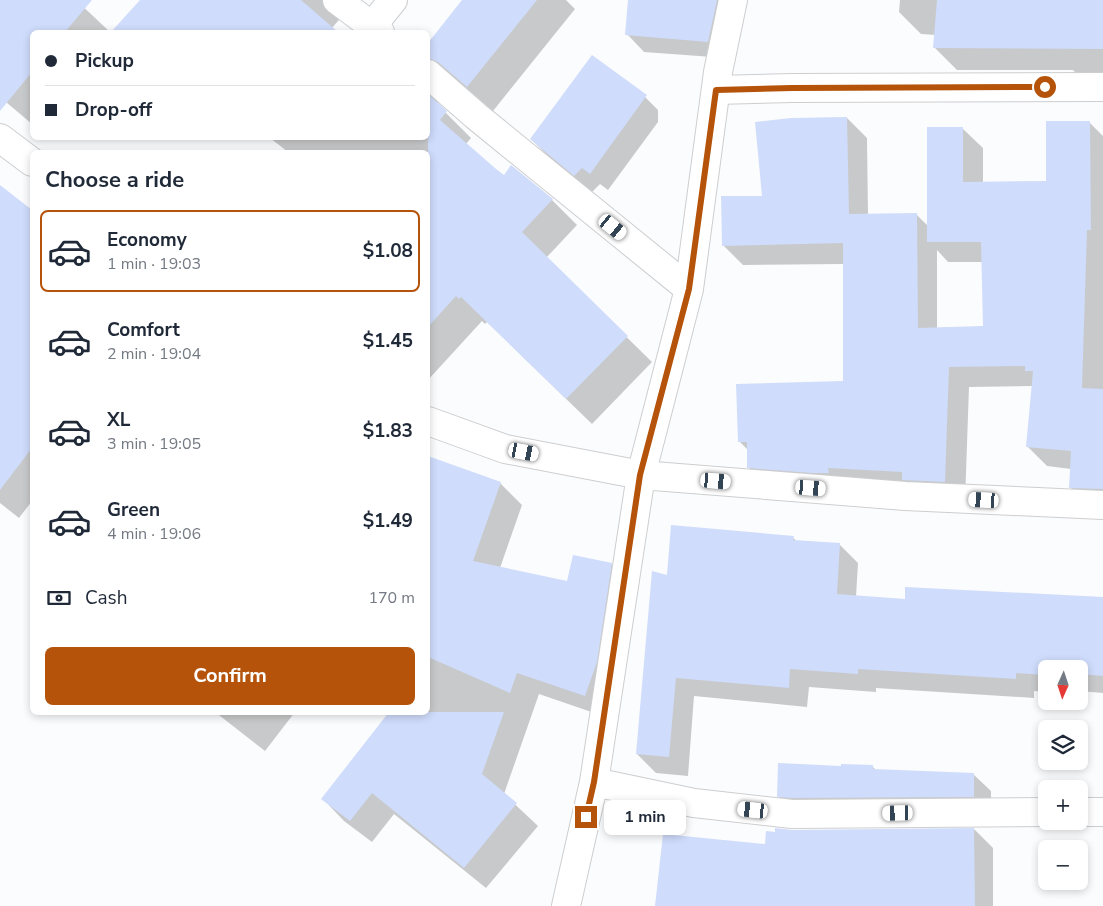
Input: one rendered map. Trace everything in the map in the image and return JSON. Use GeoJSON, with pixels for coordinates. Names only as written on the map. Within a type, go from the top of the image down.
{"type":"FeatureCollection","features":[{"type":"Feature","properties":{"kind":"street"},"geometry":{"type":"LineString","coordinates":[[337,0],[376,29],[392,0]]}},
{"type":"Feature","properties":{"kind":"street"},"geometry":{"type":"LineString","coordinates":[[566,906],[594,782],[640,475],[689,289],[716,90],[733,0]]}},
{"type":"Feature","properties":{"kind":"street"},"geometry":{"type":"LineString","coordinates":[[430,76],[476,116],[689,289]]}},
{"type":"Feature","properties":{"kind":"street"},"geometry":{"type":"LineString","coordinates":[[716,90],[1103,87]]}},
{"type":"Feature","properties":{"kind":"street"},"geometry":{"type":"LineString","coordinates":[[0,138],[30,160]]}},
{"type":"Feature","properties":{"kind":"street"},"geometry":{"type":"LineString","coordinates":[[430,422],[505,449],[640,475],[905,496],[1103,505]]}},
{"type":"Feature","properties":{"kind":"street"},"geometry":{"type":"LineString","coordinates":[[594,782],[694,803],[792,814],[1038,812]]}},
{"type":"Feature","properties":{"kind":"street"},"geometry":{"type":"LineString","coordinates":[[1088,812],[1103,812]]}},
{"type":"Feature","properties":{"kind":"building"},"geometry":{"type":"Polygon","coordinates":[[[0,0],[92,0],[67,30],[30,30],[30,74],[0,111],[0,0]]]}},
{"type":"Feature","properties":{"kind":"building"},"geometry":{"type":"Polygon","coordinates":[[[140,0],[301,0],[336,30],[113,30],[140,0]]]}},
{"type":"Feature","properties":{"kind":"building"},"geometry":{"type":"Polygon","coordinates":[[[462,0],[537,0],[467,87],[438,62],[430,60],[430,40],[462,0]]]}},
{"type":"Feature","properties":{"kind":"building"},"geometry":{"type":"Polygon","coordinates":[[[628,0],[717,0],[708,42],[625,35],[628,0]]]}},
{"type":"Feature","properties":{"kind":"building"},"geometry":{"type":"Polygon","coordinates":[[[937,0],[1103,0],[1103,49],[933,48],[937,0]]]}},
{"type":"Feature","properties":{"kind":"building"},"geometry":{"type":"Polygon","coordinates":[[[592,55],[647,95],[590,174],[582,168],[574,176],[530,139],[592,55]]]}},
{"type":"Feature","properties":{"kind":"building"},"geometry":{"type":"Polygon","coordinates":[[[430,96],[447,111],[440,120],[496,169],[504,175],[511,165],[553,199],[522,232],[628,336],[566,399],[461,297],[459,299],[456,296],[430,325],[430,150],[428,150],[428,140],[430,140],[430,96]]]}},
{"type":"Feature","properties":{"kind":"building"},"geometry":{"type":"Polygon","coordinates":[[[847,117],[849,214],[917,213],[918,328],[983,326],[981,242],[927,242],[927,127],[963,127],[963,182],[1046,181],[1046,121],[1090,121],[1091,230],[1087,230],[1082,388],[1103,389],[1103,489],[1069,488],[1071,451],[1026,447],[1033,371],[1025,371],[1025,366],[949,367],[945,482],[902,480],[902,472],[828,468],[829,473],[812,473],[747,468],[747,442],[738,442],[736,384],[843,381],[843,243],[722,246],[721,196],[762,196],[755,122],[791,118],[847,117]]]}},
{"type":"Feature","properties":{"kind":"building"},"geometry":{"type":"Polygon","coordinates":[[[0,185],[30,208],[30,451],[0,490],[0,185]]]}},
{"type":"Feature","properties":{"kind":"building"},"geometry":{"type":"Polygon","coordinates":[[[430,457],[501,482],[473,561],[567,581],[573,555],[612,563],[597,662],[585,696],[517,673],[510,693],[430,658],[430,457]]]}},
{"type":"Feature","properties":{"kind":"building"},"geometry":{"type":"Polygon","coordinates":[[[671,525],[794,536],[793,540],[840,543],[837,594],[905,599],[905,587],[1103,597],[1103,676],[1088,675],[1088,660],[1038,660],[1038,675],[1016,673],[1016,679],[858,669],[858,674],[790,669],[789,688],[676,678],[669,757],[636,754],[652,571],[667,575],[671,525]]]}},
{"type":"Feature","properties":{"kind":"building"},"geometry":{"type":"Polygon","coordinates":[[[430,712],[504,712],[482,774],[517,803],[464,868],[372,793],[350,821],[321,799],[387,715],[430,715],[430,712]]]}},
{"type":"Feature","properties":{"kind":"building"},"geometry":{"type":"Polygon","coordinates":[[[778,763],[841,766],[841,764],[873,765],[873,769],[974,773],[974,797],[777,797],[778,763]]]}},
{"type":"Feature","properties":{"kind":"building"},"geometry":{"type":"Polygon","coordinates":[[[775,828],[792,830],[974,828],[975,906],[655,906],[663,834],[765,844],[766,831],[775,832],[775,828]]]}},
{"type":"Feature","properties":{"kind":"route"},"geometry":{"type":"LineString","coordinates":[[586,817],[594,782],[640,475],[689,289],[716,90],[1045,87]]}}]}
